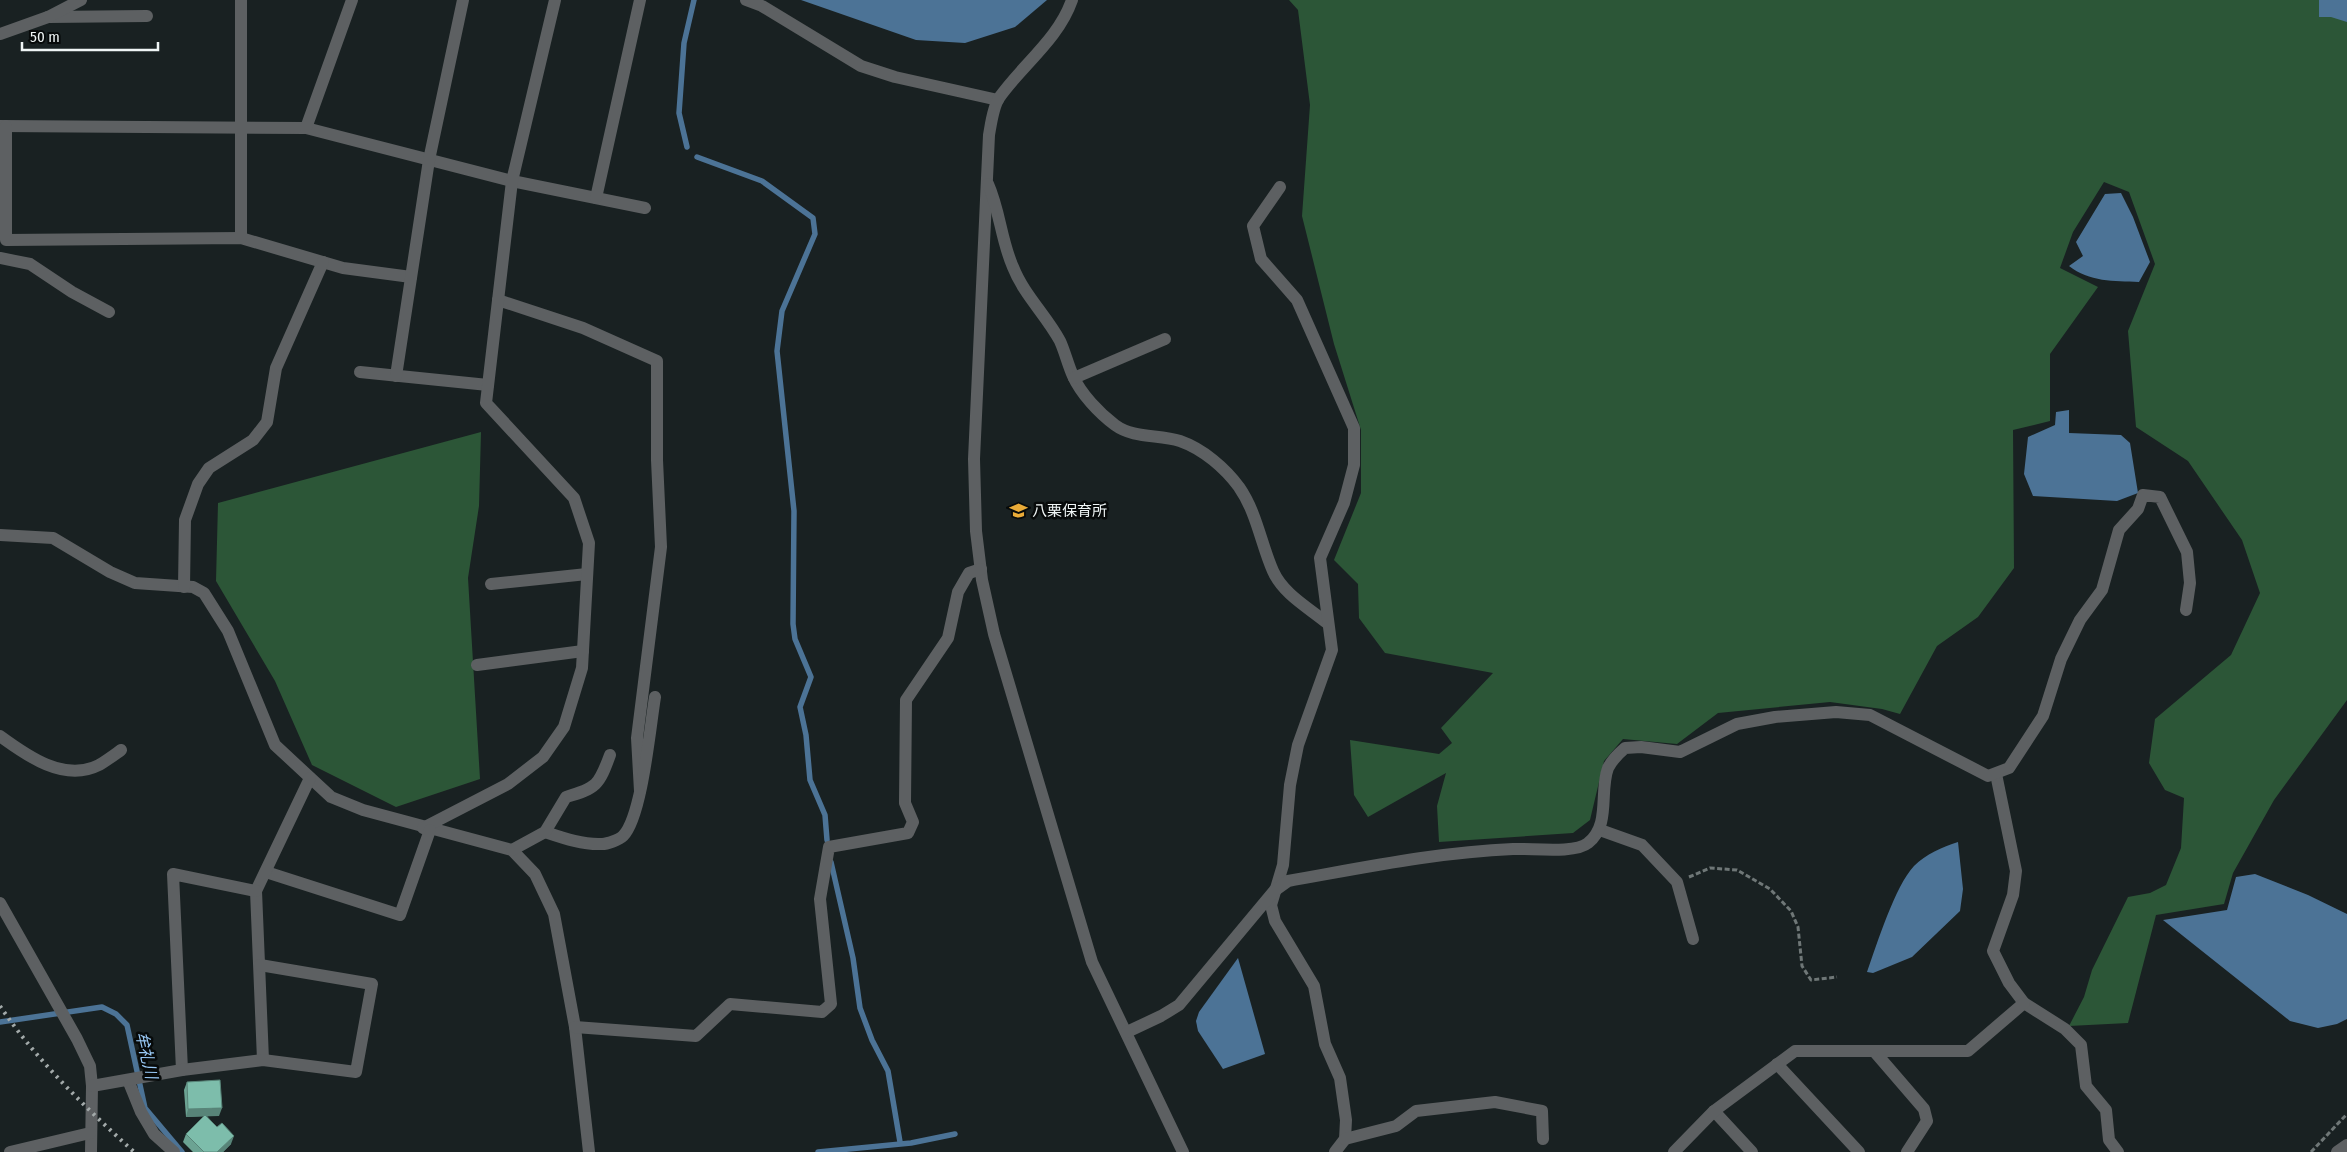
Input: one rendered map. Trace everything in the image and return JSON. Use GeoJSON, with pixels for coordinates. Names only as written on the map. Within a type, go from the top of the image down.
{"type":"FeatureCollection","features":[{"type":"Feature","properties":{"kind":"street"},"geometry":{"type":"LineString","coordinates":[[0,34],[48,17],[81,0]]}},
{"type":"Feature","properties":{"kind":"street"},"geometry":{"type":"LineString","coordinates":[[241,0],[241,238]]}},
{"type":"Feature","properties":{"kind":"street"},"geometry":{"type":"LineString","coordinates":[[306,128],[352,0]]}},
{"type":"Feature","properties":{"kind":"street"},"geometry":{"type":"LineString","coordinates":[[396,376],[429,160],[462,0]]}},
{"type":"Feature","properties":{"kind":"street"},"geometry":{"type":"LineString","coordinates":[[266,872],[400,915],[427,829],[508,784],[543,757],[564,726],[582,668],[589,543],[574,498],[486,403],[512,181],[555,0]]}},
{"type":"Feature","properties":{"kind":"street"},"geometry":{"type":"LineString","coordinates":[[596,198],[640,0]]}},
{"type":"Feature","properties":{"kind":"street"},"geometry":{"type":"LineString","coordinates":[[746,0],[762,6],[861,66],[895,77],[998,100]]}},
{"type":"Feature","properties":{"kind":"street"},"geometry":{"type":"LineString","coordinates":[[1072,0],[1067,13],[1039,53],[998,100],[989,135],[974,460],[976,531],[981,569],[994,634],[1092,962],[1183,1152]]}},
{"type":"Feature","properties":{"kind":"street"},"geometry":{"type":"LineString","coordinates":[[48,17],[147,16]]}},
{"type":"Feature","properties":{"kind":"street"},"geometry":{"type":"LineString","coordinates":[[411,277],[343,268],[241,238],[6,240],[3,126],[306,128],[512,181],[645,208]]}},
{"type":"Feature","properties":{"kind":"street"},"geometry":{"type":"LineString","coordinates":[[986,181],[996,203],[1002,238],[1013,268],[1030,300],[1060,340],[1074,378],[1088,399],[1115,425],[1136,435],[1180,441],[1207,454],[1239,487],[1258,525],[1274,572],[1286,590],[1328,623]]}},
{"type":"Feature","properties":{"kind":"street"},"geometry":{"type":"LineString","coordinates":[[1280,187],[1253,226],[1261,259],[1297,300],[1354,428],[1354,465],[1344,503],[1320,558],[1332,650],[1298,745],[1290,786],[1283,865],[1271,905],[1275,921],[1314,986],[1325,1044],[1340,1078],[1346,1120],[1344,1139],[1335,1152]]}},
{"type":"Feature","properties":{"kind":"street"},"geometry":{"type":"LineString","coordinates":[[0,258],[30,264],[72,292],[109,312]]}},
{"type":"Feature","properties":{"kind":"street"},"geometry":{"type":"LineString","coordinates":[[184,587],[185,520],[198,484],[209,468],[253,440],[267,422],[276,368],[323,262]]}},
{"type":"Feature","properties":{"kind":"street"},"geometry":{"type":"LineString","coordinates":[[498,300],[583,328],[657,361],[657,460],[661,547],[637,738],[640,791]]}},
{"type":"Feature","properties":{"kind":"street"},"geometry":{"type":"LineString","coordinates":[[1074,378],[1166,339]]}},
{"type":"Feature","properties":{"kind":"street"},"geometry":{"type":"LineString","coordinates":[[360,372],[488,385]]}},
{"type":"Feature","properties":{"kind":"street"},"geometry":{"type":"LineString","coordinates":[[1127,1032],[1179,1005],[1274,891],[1288,881],[1435,856],[1512,849],[1570,848],[1587,844],[1600,830],[1608,769],[1614,758],[1625,748],[1641,747],[1680,752],[1737,724],[1775,717],[1836,712],[1870,715],[1988,776],[2008,768],[2043,716],[2061,659],[2080,620],[2102,590],[2119,530],[2138,509],[2144,495],[2160,497],[2187,552],[2190,583],[2186,610]]}},
{"type":"Feature","properties":{"kind":"street"},"geometry":{"type":"LineString","coordinates":[[0,535],[53,538],[110,572],[135,583],[193,587],[204,593],[228,631],[275,745],[331,797],[363,810],[427,829],[512,850],[536,874],[554,914],[575,1027],[589,1152]]}},
{"type":"Feature","properties":{"kind":"street"},"geometry":{"type":"LineString","coordinates":[[575,1027],[696,1036],[730,1004],[822,1012],[831,1004],[820,899],[829,847],[908,833],[912,822],[905,803],[906,700],[948,638],[958,592],[969,573],[981,569]]}},
{"type":"Feature","properties":{"kind":"street"},"geometry":{"type":"LineString","coordinates":[[491,584],[587,574]]}},
{"type":"Feature","properties":{"kind":"street"},"geometry":{"type":"LineString","coordinates":[[477,665],[583,651]]}},
{"type":"Feature","properties":{"kind":"street"},"geometry":{"type":"LineString","coordinates":[[545,832],[570,840],[603,845],[622,837],[632,822],[640,791],[654,698]]}},
{"type":"Feature","properties":{"kind":"street"},"geometry":{"type":"LineString","coordinates":[[0,736],[30,758],[54,768],[75,770],[97,766],[121,750]]}},
{"type":"Feature","properties":{"kind":"street"},"geometry":{"type":"LineString","coordinates":[[512,850],[545,832],[566,797],[585,791],[600,781],[610,755]]}},
{"type":"Feature","properties":{"kind":"street"},"geometry":{"type":"LineString","coordinates":[[1996,774],[2016,871],[2013,895],[1993,951],[2009,983],[2024,1003],[2066,1029],[2081,1045],[2086,1086],[2106,1110],[2109,1140],[2118,1152]]}},
{"type":"Feature","properties":{"kind":"street"},"geometry":{"type":"LineString","coordinates":[[264,1060],[256,890],[310,778]]}},
{"type":"Feature","properties":{"kind":"street"},"geometry":{"type":"LineString","coordinates":[[1600,830],[1642,844],[1677,882],[1693,939]]}},
{"type":"Feature","properties":{"kind":"street"},"geometry":{"type":"LineString","coordinates":[[182,1070],[173,874],[256,890]]}},
{"type":"Feature","properties":{"kind":"street"},"geometry":{"type":"LineString","coordinates":[[0,903],[58,1004],[90,1066],[92,1086],[91,1152]]}},
{"type":"Feature","properties":{"kind":"street"},"geometry":{"type":"LineString","coordinates":[[92,1086],[182,1070],[264,1060],[356,1072],[372,984],[260,965]]}},
{"type":"Feature","properties":{"kind":"street"},"geometry":{"type":"LineString","coordinates":[[1674,1152],[1714,1111],[1795,1051],[1968,1051],[2024,1003]]}},
{"type":"Feature","properties":{"kind":"street"},"geometry":{"type":"LineString","coordinates":[[1874,1051],[1924,1109],[1927,1121],[1907,1152]]}},
{"type":"Feature","properties":{"kind":"street"},"geometry":{"type":"LineString","coordinates":[[1777,1064],[1859,1152]]}},
{"type":"Feature","properties":{"kind":"street"},"geometry":{"type":"LineString","coordinates":[[135,1078],[141,1112],[154,1134],[174,1152]]}},
{"type":"Feature","properties":{"kind":"street"},"geometry":{"type":"LineString","coordinates":[[1344,1139],[1396,1126],[1416,1110],[1495,1102],[1542,1111],[1543,1139]]}},
{"type":"Feature","properties":{"kind":"street"},"geometry":{"type":"LineString","coordinates":[[1714,1111],[1752,1152]]}},
{"type":"Feature","properties":{"kind":"street"},"geometry":{"type":"LineString","coordinates":[[10,1152],[90,1133]]}},
{"type":"Feature","properties":{"kind":"street"},"geometry":{"type":"LineString","coordinates":[[2337,1152],[2347,1144]]}},
{"type":"Feature","properties":{"kind":"path"},"geometry":{"type":"LineString","coordinates":[[1677,882],[1710,868],[1737,870],[1770,889],[1791,910],[1798,927],[1802,966],[1811,980],[1836,977]]}},
{"type":"Feature","properties":{"kind":"path"},"geometry":{"type":"LineString","coordinates":[[2311,1152],[2318,1142],[2347,1114]]}},
{"type":"Feature","properties":{"kind":"green space"},"geometry":{"type":"Polygon","coordinates":[[[1289,0],[2347,0],[2347,700],[2274,800],[2233,873],[2224,904],[2156,915],[2128,1023],[2069,1026],[2084,997],[2092,970],[2128,897],[2150,893],[2166,885],[2181,848],[2184,798],[2165,790],[2149,763],[2155,719],[2231,655],[2260,593],[2242,540],[2188,461],[2136,427],[2128,331],[2155,264],[2129,192],[2104,182],[2073,232],[2060,268],[2098,287],[2050,354],[2050,421],[2013,430],[2014,568],[1978,617],[1937,646],[1900,714],[1882,709],[1830,702],[1718,713],[1677,744],[1623,739],[1604,761],[1590,820],[1573,833],[1439,842],[1437,806],[1446,773],[1368,817],[1354,795],[1350,740],[1439,754],[1452,743],[1441,728],[1493,673],[1385,653],[1359,618],[1358,584],[1334,560],[1361,493],[1361,430],[1334,344],[1302,216],[1310,105],[1298,10],[1289,0]]]}},
{"type":"Feature","properties":{"kind":"green space"},"geometry":{"type":"Polygon","coordinates":[[[481,432],[479,506],[468,578],[480,779],[396,807],[312,765],[275,681],[216,581],[218,503],[481,432]]]}},
{"type":"Feature","properties":{"kind":"water"},"geometry":{"type":"Polygon","coordinates":[[[801,0],[1047,0],[1015,27],[965,43],[916,40],[801,0]]]}},
{"type":"Feature","properties":{"kind":"water"},"geometry":{"type":"Polygon","coordinates":[[[2319,0],[2347,0],[2347,22],[2331,17],[2319,17],[2319,0]]]}},
{"type":"Feature","properties":{"kind":"water"},"geometry":{"type":"Polygon","coordinates":[[[2121,193],[2133,217],[2150,262],[2139,282],[2093,278],[2069,266],[2083,256],[2076,242],[2105,194],[2121,193]]]}},
{"type":"Feature","properties":{"kind":"water"},"geometry":{"type":"Polygon","coordinates":[[[2069,410],[2069,433],[2121,435],[2130,443],[2138,493],[2117,501],[2033,496],[2024,474],[2028,437],[2055,425],[2056,412],[2069,410]]]}},
{"type":"Feature","properties":{"kind":"water"},"geometry":{"type":"Polygon","coordinates":[[[1958,842],[1963,889],[1960,911],[1912,957],[1873,973],[1867,972],[1893,901],[1907,875],[1914,866],[1929,854],[1958,842]]]}},
{"type":"Feature","properties":{"kind":"water"},"geometry":{"type":"Polygon","coordinates":[[[2255,874],[2308,895],[2347,914],[2347,1019],[2337,1024],[2318,1028],[2290,1021],[2163,920],[2227,910],[2236,877],[2255,874]]]}},
{"type":"Feature","properties":{"kind":"water"},"geometry":{"type":"Polygon","coordinates":[[[1238,958],[1265,1054],[1223,1069],[1198,1031],[1196,1021],[1199,1012],[1238,958]]]}},
{"type":"Feature","properties":{"kind":"building"},"geometry":{"type":"Polygon","coordinates":[[[220,1080],[222,1108],[188,1109],[187,1082],[220,1080]]]}},
{"type":"Feature","properties":{"kind":"building"},"geometry":{"type":"Polygon","coordinates":[[[205,1115],[217,1127],[222,1123],[234,1136],[217,1152],[204,1152],[186,1134],[205,1115]]]}},
{"type":"Feature","properties":{"kind":"waterway"},"geometry":{"type":"LineString","coordinates":[[687,147],[679,113],[684,43],[694,0]]}},
{"type":"Feature","properties":{"kind":"waterway"},"geometry":{"type":"LineString","coordinates":[[697,157],[762,181],[813,218],[815,234],[782,311],[777,351],[794,511],[793,624],[795,639],[811,677],[800,707],[806,735],[810,780],[825,815],[827,840]]}},
{"type":"Feature","properties":{"kind":"waterway"},"geometry":{"type":"LineString","coordinates":[[831,862],[853,958],[860,1008],[872,1040],[888,1071],[900,1142]]}},
{"type":"Feature","properties":{"kind":"waterway","name":"牟礼川"},"geometry":{"type":"LineString","coordinates":[[0,1022],[102,1007],[116,1014],[127,1025],[145,1108],[182,1152]]}},
{"type":"Feature","properties":{"kind":"waterway"},"geometry":{"type":"LineString","coordinates":[[818,1152],[911,1143],[955,1134]]}},
{"type":"Feature","properties":{"kind":"railway"},"geometry":{"type":"LineString","coordinates":[[0,1006],[46,1064],[80,1101],[134,1152]]}},
{"type":"Feature","properties":{"kind":"place","name":"八栗保育所"},"geometry":{"type":"Point","coordinates":[1018,511]}}]}
